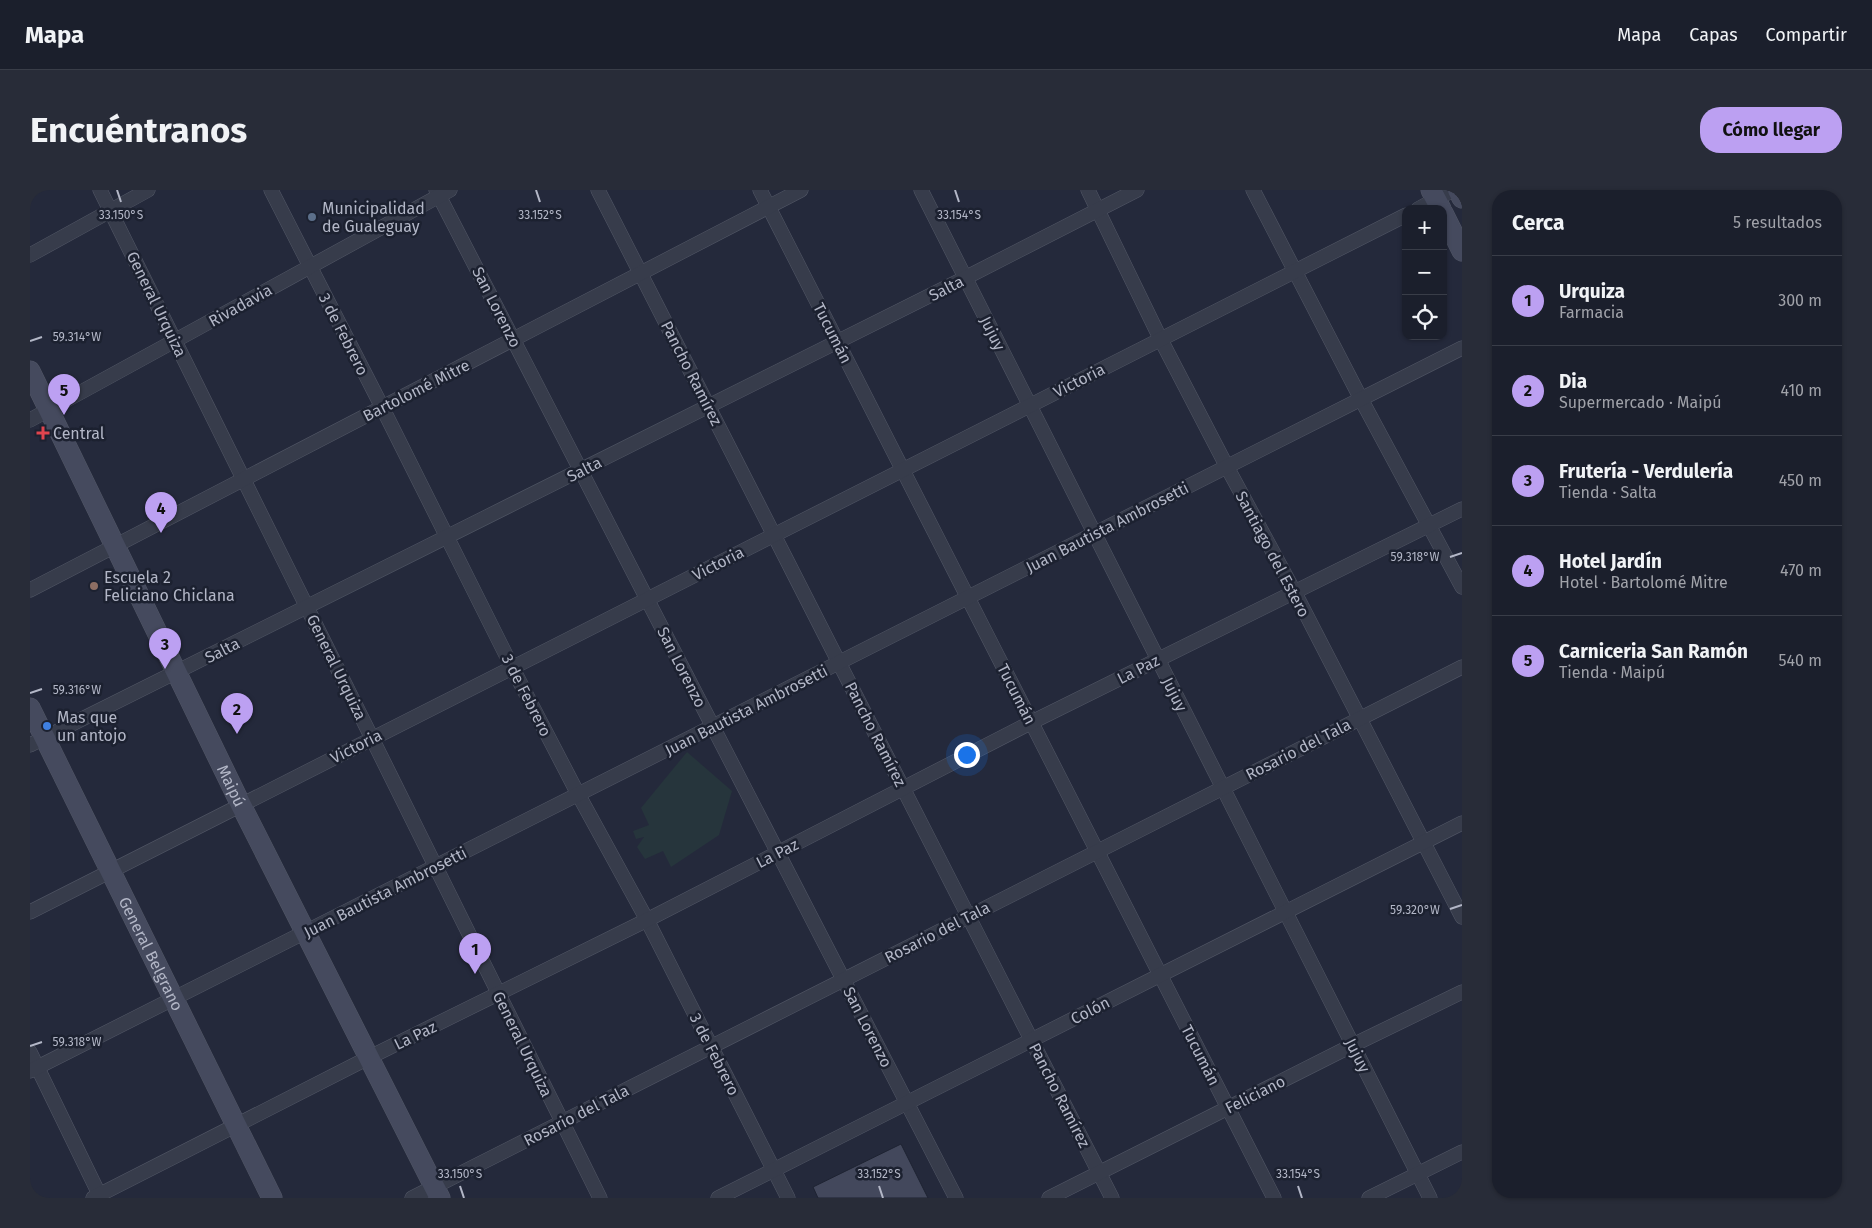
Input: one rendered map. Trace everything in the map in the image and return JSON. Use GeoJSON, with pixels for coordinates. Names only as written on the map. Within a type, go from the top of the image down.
{"type":"FeatureCollection","features":[{"type":"Feature","properties":{"kind":"street","name":"General Urquiza"},"geometry":{"type":"LineString","coordinates":[[100,190],[600,1198]]}},
{"type":"Feature","properties":{"kind":"street"},"geometry":{"type":"LineString","coordinates":[[30,256],[148,190]]}},
{"type":"Feature","properties":{"kind":"street","name":"3 de Febrero"},"geometry":{"type":"LineString","coordinates":[[271,190],[512,667],[578,794],[647,920],[788,1198]]}},
{"type":"Feature","properties":{"kind":"street","name":"Pancho Ramírez"},"geometry":{"type":"LineString","coordinates":[[598,190],[1112,1198]]}},
{"type":"Feature","properties":{"kind":"street","name":"Tucumán"},"geometry":{"type":"LineString","coordinates":[[760,190],[1274,1198]]}},
{"type":"Feature","properties":{"kind":"street","name":"Bartolomé Mitre"},"geometry":{"type":"LineString","coordinates":[[30,590],[801,190]]}},
{"type":"Feature","properties":{"kind":"street","name":"Jujuy"},"geometry":{"type":"LineString","coordinates":[[921,190],[1430,1198]]}},
{"type":"Feature","properties":{"kind":"street","name":"Santiago del Estero"},"geometry":{"type":"LineString","coordinates":[[1088,190],[1160,338],[1294,592],[1422,843],[1462,916]]}},
{"type":"Feature","properties":{"kind":"street","name":"Salta"},"geometry":{"type":"LineString","coordinates":[[37,742],[838,342],[1137,190]]}},
{"type":"Feature","properties":{"kind":"street"},"geometry":{"type":"LineString","coordinates":[[1253,190],[1361,399],[1430,524],[1462,587]]}},
{"type":"Feature","properties":{"kind":"street"},"geometry":{"type":"LineString","coordinates":[[1458,190],[1462,198]]}},
{"type":"Feature","properties":{"kind":"street","name":"Rivadavia"},"geometry":{"type":"LineString","coordinates":[[30,420],[310,267],[442,192]]}},
{"type":"Feature","properties":{"kind":"street","name":"San Lorenzo"},"geometry":{"type":"LineString","coordinates":[[442,192],[513,339],[956,1198]]}},
{"type":"Feature","properties":{"kind":"street"},"geometry":{"type":"LineString","coordinates":[[1428,205],[1441,200],[1462,251]]}},
{"type":"Feature","properties":{"kind":"street","name":"Victoria"},"geometry":{"type":"LineString","coordinates":[[30,912],[1402,217]]}},
{"type":"Feature","properties":{"kind":"street","name":"Juan Bautista Ambrosetti"},"geometry":{"type":"LineString","coordinates":[[34,1070],[1462,348]]}},
{"type":"Feature","properties":{"kind":"street","name":"Maipú"},"geometry":{"type":"LineString","coordinates":[[30,371],[241,805],[437,1192]]}},
{"type":"Feature","properties":{"kind":"street","name":"La Paz"},"geometry":{"type":"LineString","coordinates":[[98,1197],[370,1057],[647,920],[1032,722],[1462,509]]}},
{"type":"Feature","properties":{"kind":"street","name":"Rosario del Tala"},"geometry":{"type":"LineString","coordinates":[[412,1198],[437,1192],[562,1122],[1462,667]]}},
{"type":"Feature","properties":{"kind":"street","name":"General Belgrano"},"geometry":{"type":"LineString","coordinates":[[30,708],[37,742],[111,871],[272,1198]]}},
{"type":"Feature","properties":{"kind":"street","name":"Colón"},"geometry":{"type":"LineString","coordinates":[[718,1198],[1462,823]]}},
{"type":"Feature","properties":{"kind":"street","name":"Feliciano"},"geometry":{"type":"LineString","coordinates":[[1049,1198],[1462,992]]}},
{"type":"Feature","properties":{"kind":"street"},"geometry":{"type":"LineString","coordinates":[[30,1052],[34,1070],[98,1197]]}},
{"type":"Feature","properties":{"kind":"street"},"geometry":{"type":"LineString","coordinates":[[1369,1198],[1462,1152]]}},
{"type":"Feature","properties":{"kind":"shaded area"},"geometry":{"type":"Polygon","coordinates":[[[687,752],[732,791],[719,835],[671,867],[663,851],[645,859],[637,847],[644,837],[636,839],[633,831],[649,825],[641,808],[687,752]]]}},
{"type":"Feature","properties":{"kind":"building"},"geometry":{"type":"Polygon","coordinates":[[[901,1144],[928,1198],[818,1198],[813,1187],[901,1144]]]}},
{"type":"Feature","properties":{"kind":"place","name":"Municipalidad de Gualeguay"},"geometry":{"type":"Point","coordinates":[312,217]}},
{"type":"Feature","properties":{"kind":"place","name":"Carniceria San Ramón"},"geometry":{"type":"Point","coordinates":[64,415]}},
{"type":"Feature","properties":{"kind":"place","name":"Central"},"geometry":{"type":"Point","coordinates":[43,433]}},
{"type":"Feature","properties":{"kind":"place","name":"Hotel Jardín"},"geometry":{"type":"Point","coordinates":[161,533]}},
{"type":"Feature","properties":{"kind":"place","name":"Escuela 2 Feliciano Chiclana"},"geometry":{"type":"Point","coordinates":[94,586]}},
{"type":"Feature","properties":{"kind":"place","name":"Frutería - Verdulería"},"geometry":{"type":"Point","coordinates":[165,669]}},
{"type":"Feature","properties":{"kind":"place","name":"Mas que un antojo"},"geometry":{"type":"Point","coordinates":[47,726]}},
{"type":"Feature","properties":{"kind":"place","name":"Dia"},"geometry":{"type":"Point","coordinates":[237,734]}},
{"type":"Feature","properties":{"kind":"place","name":"Urquiza"},"geometry":{"type":"Point","coordinates":[475,974]}}]}
